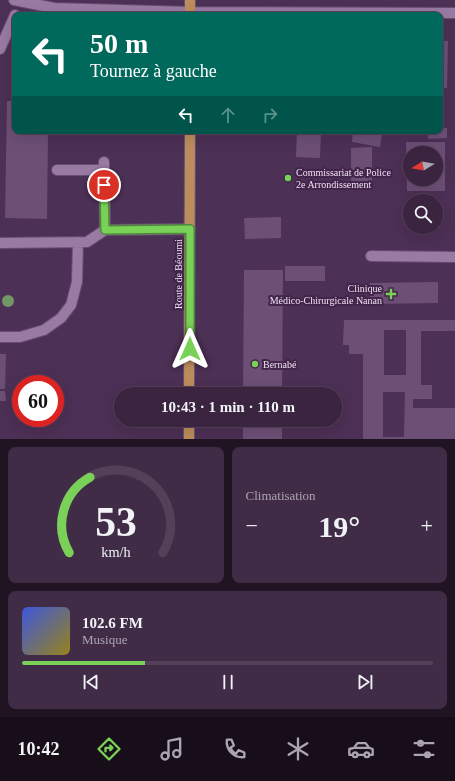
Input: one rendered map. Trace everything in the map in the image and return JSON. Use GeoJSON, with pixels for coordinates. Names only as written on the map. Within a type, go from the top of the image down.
{"type":"FeatureCollection","features":[{"type":"Feature","properties":{"kind":"main road"},"geometry":{"type":"LineString","coordinates":[[190,0],[190,12]]}},
{"type":"Feature","properties":{"kind":"main road","name":"Route de Béoumi"},"geometry":{"type":"LineString","coordinates":[[190,134],[190,387]]}},
{"type":"Feature","properties":{"kind":"main road"},"geometry":{"type":"LineString","coordinates":[[189,427],[189,439]]}},
{"type":"Feature","properties":{"kind":"street"},"geometry":{"type":"LineString","coordinates":[[15,12],[17,1],[54,8],[145,12]]}},
{"type":"Feature","properties":{"kind":"street"},"geometry":{"type":"LineString","coordinates":[[443,13],[455,13]]}},
{"type":"Feature","properties":{"kind":"street"},"geometry":{"type":"LineString","coordinates":[[0,49],[12,22]]}},
{"type":"Feature","properties":{"kind":"street"},"geometry":{"type":"LineString","coordinates":[[57,170],[104,166],[105,230]]}},
{"type":"Feature","properties":{"kind":"street"},"geometry":{"type":"LineString","coordinates":[[0,243],[87,242],[105,230],[190,229]]}},
{"type":"Feature","properties":{"kind":"street"},"geometry":{"type":"LineString","coordinates":[[0,337],[20,337],[44,330],[61,318],[71,305],[77,282],[78,242]]}},
{"type":"Feature","properties":{"kind":"street"},"geometry":{"type":"LineString","coordinates":[[371,256],[455,257]]}},
{"type":"Feature","properties":{"kind":"building"},"geometry":{"type":"Polygon","coordinates":[[[443,41],[448,41],[447,88],[443,88],[443,41]]]}},
{"type":"Feature","properties":{"kind":"building"},"geometry":{"type":"Polygon","coordinates":[[[7,101],[12,101],[12,134],[48,134],[47,219],[5,218],[7,101]]]}},
{"type":"Feature","properties":{"kind":"building"},"geometry":{"type":"Polygon","coordinates":[[[443,128],[447,128],[447,138],[428,139],[428,134],[443,134],[443,128]]]}},
{"type":"Feature","properties":{"kind":"building"},"geometry":{"type":"Polygon","coordinates":[[[297,134],[321,134],[320,158],[296,157],[297,134]]]}},
{"type":"Feature","properties":{"kind":"building"},"geometry":{"type":"Polygon","coordinates":[[[353,134],[382,134],[380,147],[352,142],[353,134]]]}},
{"type":"Feature","properties":{"kind":"building"},"geometry":{"type":"Polygon","coordinates":[[[406,142],[445,142],[445,191],[407,191],[407,186],[443,186],[443,146],[406,146],[406,142]]]}},
{"type":"Feature","properties":{"kind":"building"},"geometry":{"type":"Polygon","coordinates":[[[372,147],[372,185],[351,185],[351,148],[372,147]]]}},
{"type":"Feature","properties":{"kind":"building"},"geometry":{"type":"Polygon","coordinates":[[[281,217],[281,238],[245,239],[244,218],[281,217]]]}},
{"type":"Feature","properties":{"kind":"building"},"geometry":{"type":"Polygon","coordinates":[[[285,266],[325,266],[325,281],[285,281],[285,266]]]}},
{"type":"Feature","properties":{"kind":"building"},"geometry":{"type":"Polygon","coordinates":[[[244,270],[283,270],[282,387],[243,387],[244,270]]]}},
{"type":"Feature","properties":{"kind":"building"},"geometry":{"type":"Polygon","coordinates":[[[438,282],[438,303],[370,304],[370,283],[438,282]]]}},
{"type":"Feature","properties":{"kind":"building"},"geometry":{"type":"Polygon","coordinates":[[[344,320],[455,320],[455,331],[421,331],[421,385],[432,385],[432,399],[413,399],[413,408],[455,408],[455,439],[363,439],[363,354],[349,354],[349,345],[343,345],[344,320]],[[384,330],[384,375],[406,375],[406,330],[384,330]],[[383,392],[383,437],[404,437],[405,392],[383,392]]]}},
{"type":"Feature","properties":{"kind":"building"},"geometry":{"type":"Polygon","coordinates":[[[0,354],[6,354],[5,389],[0,389],[0,354]]]}},
{"type":"Feature","properties":{"kind":"building"},"geometry":{"type":"Polygon","coordinates":[[[0,391],[5,391],[6,401],[0,401],[0,391]]]}},
{"type":"Feature","properties":{"kind":"building"},"geometry":{"type":"Polygon","coordinates":[[[243,427],[282,427],[282,439],[243,439],[243,427]]]}},
{"type":"Feature","properties":{"kind":"place","name":"Commissariat de Police 2e Arrondissement"},"geometry":{"type":"Point","coordinates":[288,178]}},
{"type":"Feature","properties":{"kind":"place","name":"Clinique Médico-Chirurgicale Nanan"},"geometry":{"type":"Point","coordinates":[391,294]}},
{"type":"Feature","properties":{"kind":"place","name":"Bernabé"},"geometry":{"type":"Point","coordinates":[255,364]}},
{"type":"Feature","properties":{"kind":"route"},"geometry":{"type":"LineString","coordinates":[[104,185],[105,230],[190,229],[190,349]]}}]}
